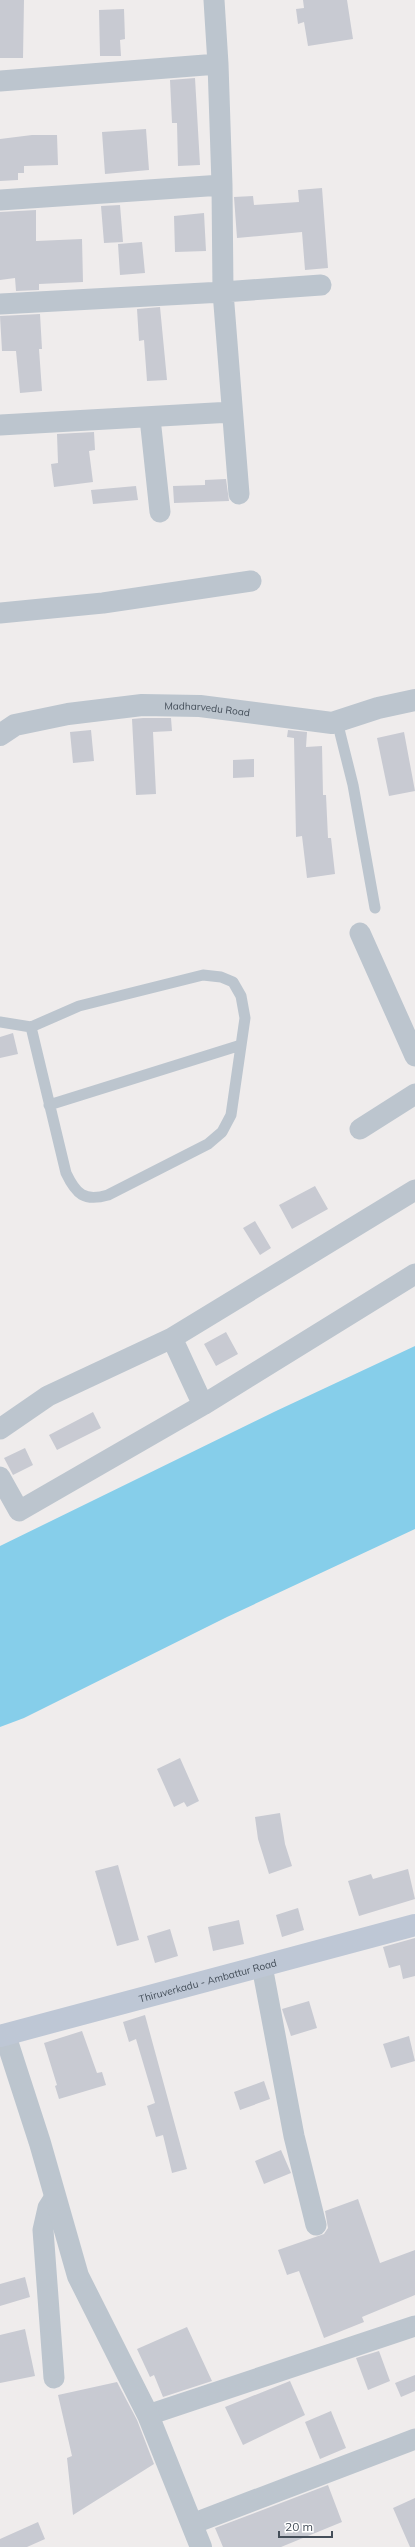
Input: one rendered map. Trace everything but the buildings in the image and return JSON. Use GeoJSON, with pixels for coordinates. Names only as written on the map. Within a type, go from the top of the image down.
{"type":"FeatureCollection","features":[{"type":"Feature","properties":{"kind":"main road","name":"Thiruverkadu - Ambattur Road"},"geometry":{"type":"LineString","coordinates":[[2,2036],[415,1925]]}},
{"type":"Feature","properties":{"kind":"street"},"geometry":{"type":"LineString","coordinates":[[214,0],[218,64],[222,185],[223,292],[239,494]]}},
{"type":"Feature","properties":{"kind":"street"},"geometry":{"type":"LineString","coordinates":[[0,80],[218,64]]}},
{"type":"Feature","properties":{"kind":"street"},"geometry":{"type":"LineString","coordinates":[[0,200],[222,185]]}},
{"type":"Feature","properties":{"kind":"street"},"geometry":{"type":"LineString","coordinates":[[0,304],[321,285]]}},
{"type":"Feature","properties":{"kind":"street"},"geometry":{"type":"LineString","coordinates":[[0,425],[150,418],[232,412]]}},
{"type":"Feature","properties":{"kind":"street"},"geometry":{"type":"LineString","coordinates":[[150,418],[160,512]]}},
{"type":"Feature","properties":{"kind":"street"},"geometry":{"type":"LineString","coordinates":[[0,613],[103,602],[251,581]]}},
{"type":"Feature","properties":{"kind":"street","name":"Madharvedu Road"},"geometry":{"type":"LineString","coordinates":[[0,735],[15,725],[23,723],[68,714],[142,705],[200,706],[332,723],[378,708],[415,700]]}},
{"type":"Feature","properties":{"kind":"street"},"geometry":{"type":"LineString","coordinates":[[360,933],[415,1056]]}},
{"type":"Feature","properties":{"kind":"street"},"geometry":{"type":"LineString","coordinates":[[360,1129],[415,1094]]}},
{"type":"Feature","properties":{"kind":"street"},"geometry":{"type":"LineString","coordinates":[[0,1429],[48,1396],[172,1338],[415,1190]]}},
{"type":"Feature","properties":{"kind":"street"},"geometry":{"type":"LineString","coordinates":[[0,1477],[19,1511],[203,1405],[415,1274]]}},
{"type":"Feature","properties":{"kind":"street"},"geometry":{"type":"LineString","coordinates":[[172,1338],[203,1405]]}},
{"type":"Feature","properties":{"kind":"street"},"geometry":{"type":"LineString","coordinates":[[262,1966],[294,2136],[316,2225]]}},
{"type":"Feature","properties":{"kind":"street"},"geometry":{"type":"LineString","coordinates":[[2,2036],[55,2197],[78,2276],[148,2415],[201,2547]]}},
{"type":"Feature","properties":{"kind":"street"},"geometry":{"type":"LineString","coordinates":[[54,2378],[43,2230],[48,2208],[55,2197]]}},
{"type":"Feature","properties":{"kind":"street"},"geometry":{"type":"LineString","coordinates":[[148,2415],[415,2326]]}},
{"type":"Feature","properties":{"kind":"street"},"geometry":{"type":"LineString","coordinates":[[192,2524],[415,2439]]}},
{"type":"Feature","properties":{"kind":"lane"},"geometry":{"type":"LineString","coordinates":[[337,721],[353,785],[375,908]]}},
{"type":"Feature","properties":{"kind":"lane"},"geometry":{"type":"LineString","coordinates":[[0,1022],[31,1026],[80,1006],[203,975],[221,977],[233,982],[241,996],[245,1018],[231,1115],[222,1132],[208,1144],[108,1195],[94,1199],[82,1196],[72,1186],[66,1173],[31,1026]]}},
{"type":"Feature","properties":{"kind":"lane"},"geometry":{"type":"LineString","coordinates":[[49,1105],[241,1045]]}},
{"type":"Feature","properties":{"kind":"water"},"geometry":{"type":"Polygon","coordinates":[[[415,1346],[415,1529],[227,1617],[24,1718],[0,1727],[0,1546],[276,1411],[415,1346]]]}}]}
